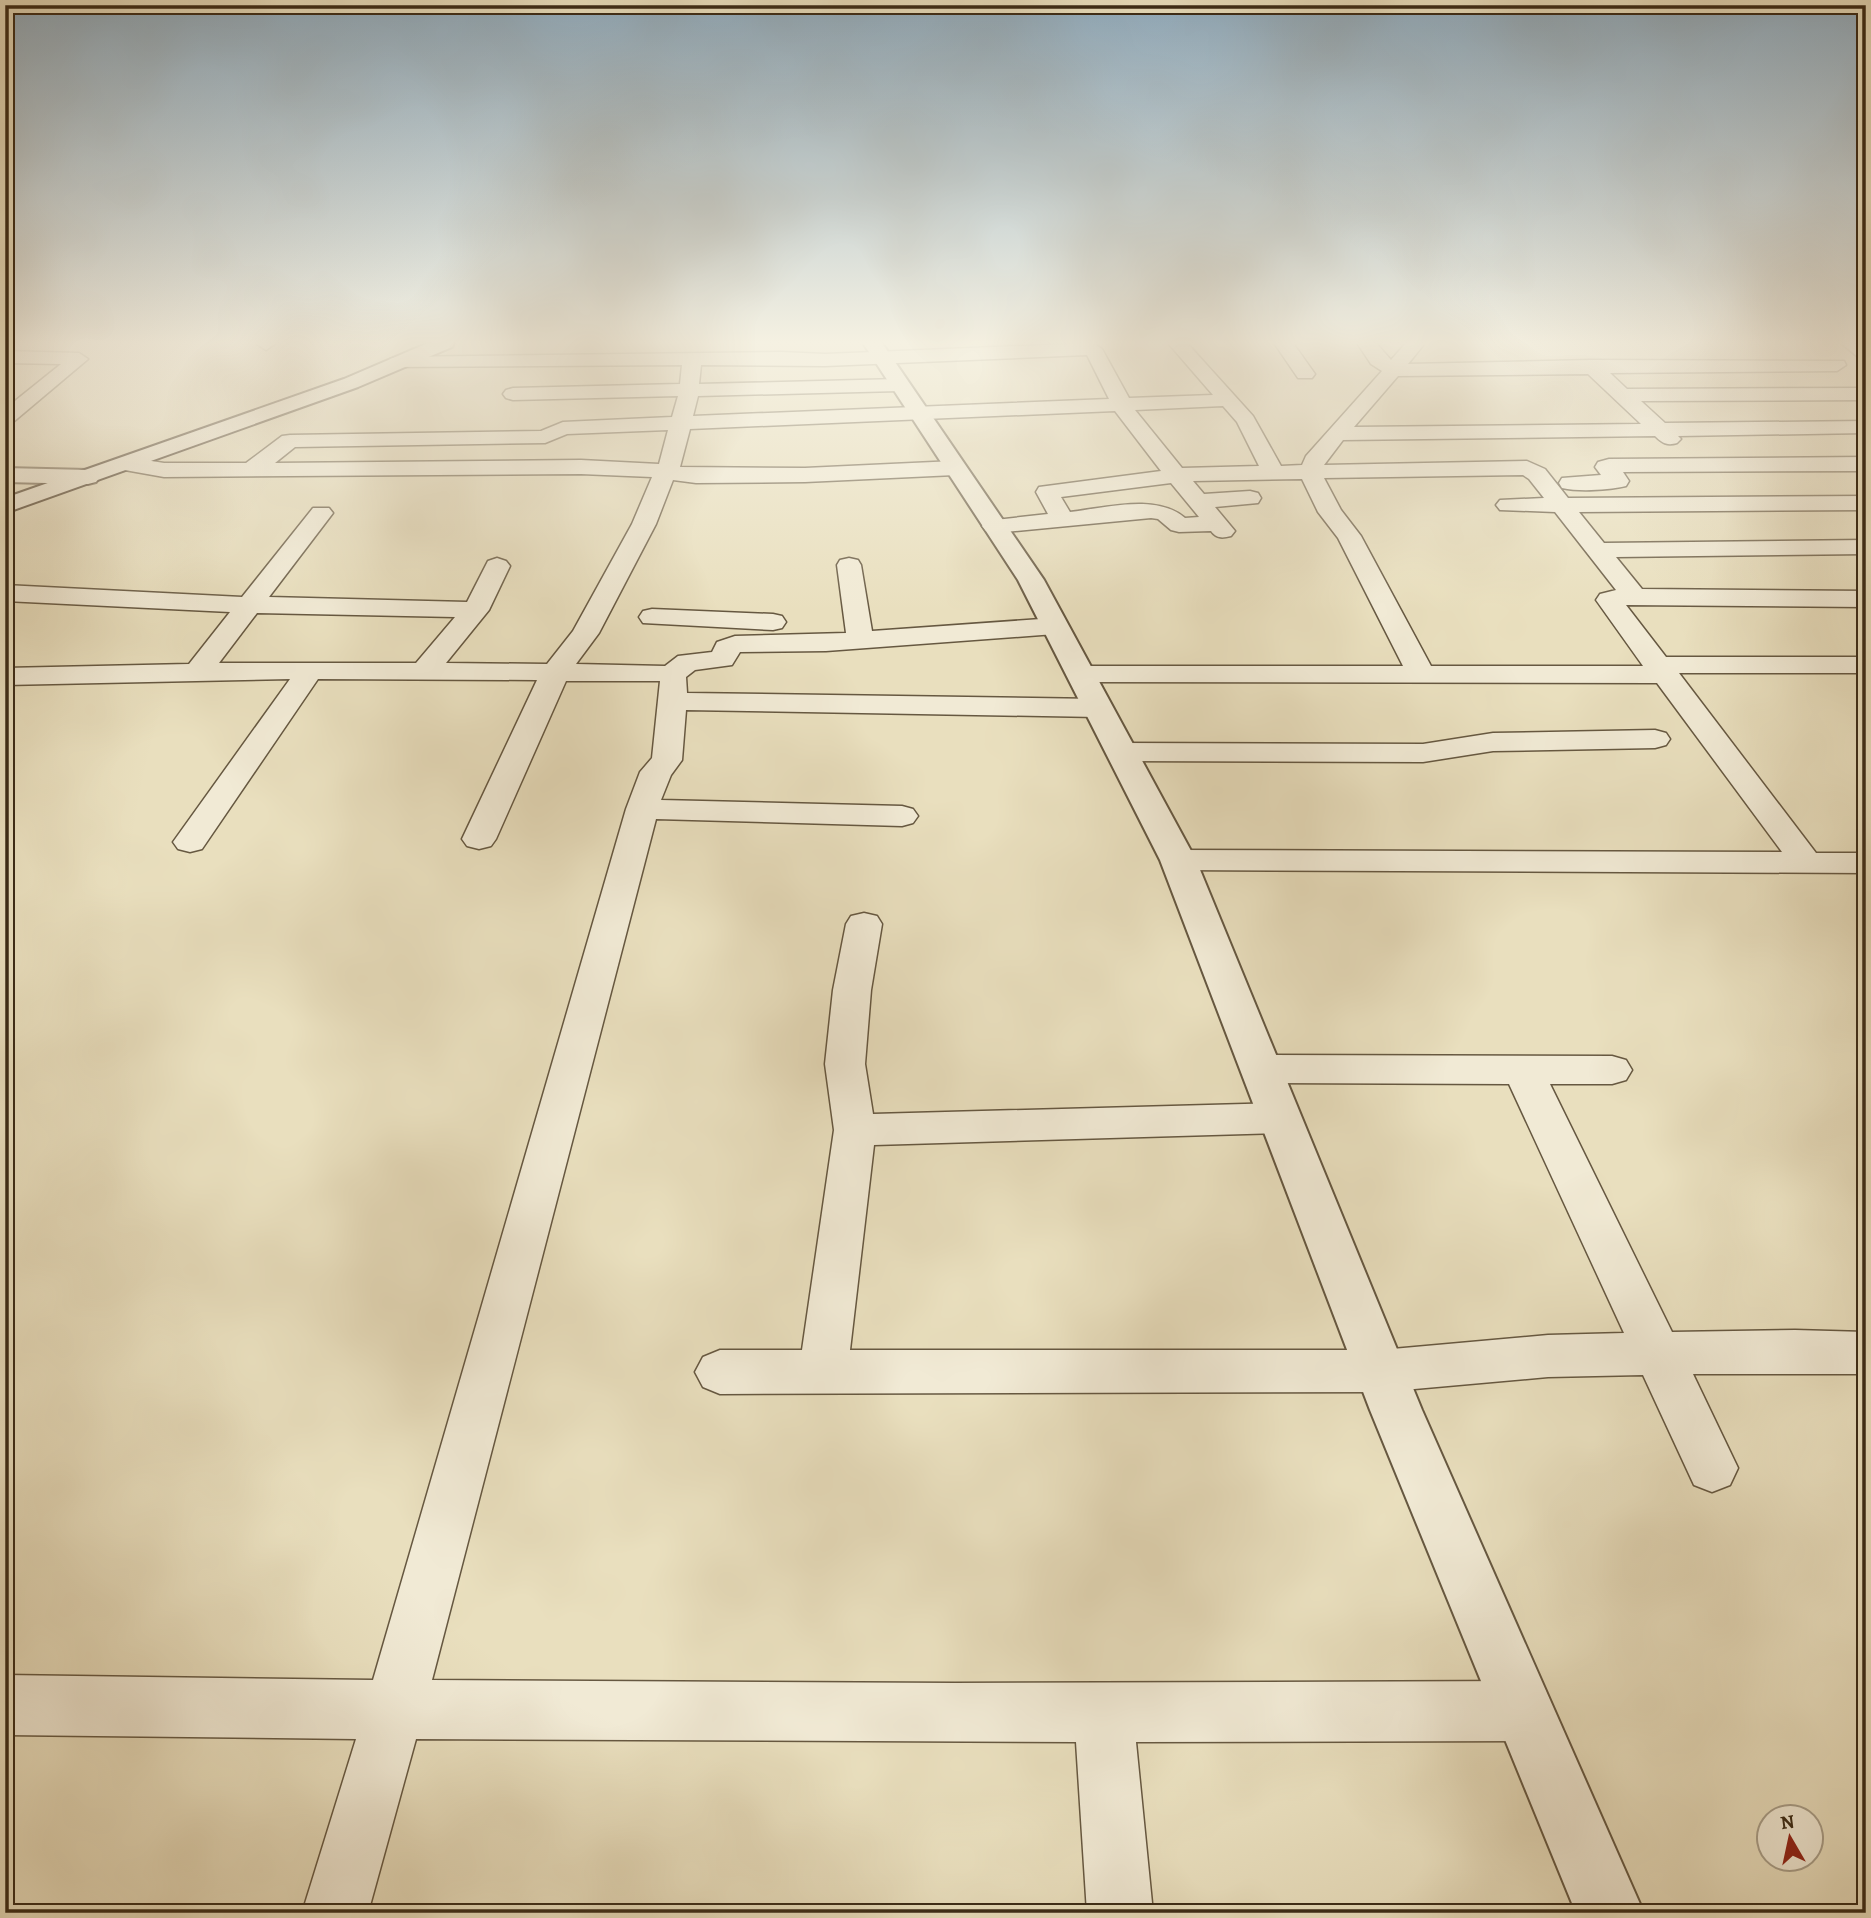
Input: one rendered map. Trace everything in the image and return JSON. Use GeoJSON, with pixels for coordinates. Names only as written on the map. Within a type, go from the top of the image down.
{"type":"FeatureCollection","features":[{"type":"Feature","properties":{"kind":"street"},"geometry":{"type":"LineString","coordinates":[[5,506],[214,433]]}},
{"type":"Feature","properties":{"kind":"street"},"geometry":{"type":"LineString","coordinates":[[252,469],[290,441],[545,437],[554,433]]}},
{"type":"Feature","properties":{"kind":"street"},"geometry":{"type":"LineString","coordinates":[[479,839],[556,671],[585,633],[644,524],[659,484],[668,472],[678,433]]}},
{"type":"Feature","properties":{"kind":"street"},"geometry":{"type":"LineString","coordinates":[[933,433],[1031,580],[1178,860],[1381,1371],[1610,1913]]}},
{"type":"Feature","properties":{"kind":"street"},"geometry":{"type":"LineString","coordinates":[[994,526],[1157,511],[1165,513],[1180,526],[1220,528],[1141,433]]}},
{"type":"Feature","properties":{"kind":"street"},"geometry":{"type":"LineString","coordinates":[[1252,433],[1273,472]]}},
{"type":"Feature","properties":{"kind":"street"},"geometry":{"type":"LineString","coordinates":[[1422,675],[1349,536],[1329,512],[1315,487],[1311,471],[1314,461],[1337,434],[1458,433]]}},
{"type":"Feature","properties":{"kind":"street"},"geometry":{"type":"LineString","coordinates":[[1663,433],[1783,548]]}},
{"type":"Feature","properties":{"kind":"street"},"geometry":{"type":"LineString","coordinates":[[1847,433],[1866,447]]}},
{"type":"Feature","properties":{"kind":"street"},"geometry":{"type":"LineString","coordinates":[[127,464],[164,470],[550,467],[645,469],[685,476],[955,468]]}},
{"type":"Feature","properties":{"kind":"street"},"geometry":{"type":"LineString","coordinates":[[1544,483],[1618,481],[1606,467],[1609,466],[1866,464]]}},
{"type":"Feature","properties":{"kind":"street"},"geometry":{"type":"LineString","coordinates":[[1063,519],[1047,492],[1175,475],[1522,468],[1534,471],[1635,597]]}},
{"type":"Feature","properties":{"kind":"street"},"geometry":{"type":"LineString","coordinates":[[5,475],[88,477]]}},
{"type":"Feature","properties":{"kind":"street"},"geometry":{"type":"LineString","coordinates":[[1198,501],[1250,498]]}},
{"type":"Feature","properties":{"kind":"street"},"geometry":{"type":"LineString","coordinates":[[1508,505],[1866,503]]}},
{"type":"Feature","properties":{"kind":"street"},"geometry":{"type":"LineString","coordinates":[[198,671],[321,513]]}},
{"type":"Feature","properties":{"kind":"street"},"geometry":{"type":"LineString","coordinates":[[1597,550],[1866,547]]}},
{"type":"Feature","properties":{"kind":"street"},"geometry":{"type":"LineString","coordinates":[[849,565],[859,633]]}},
{"type":"Feature","properties":{"kind":"street"},"geometry":{"type":"LineString","coordinates":[[425,670],[476,610],[498,566]]}},
{"type":"Feature","properties":{"kind":"street"},"geometry":{"type":"LineString","coordinates":[[5,593],[250,605],[476,610]]}},
{"type":"Feature","properties":{"kind":"street"},"geometry":{"type":"LineString","coordinates":[[1805,862],[1609,600],[1635,597],[1866,599]]}},
{"type":"Feature","properties":{"kind":"street"},"geometry":{"type":"LineString","coordinates":[[652,617],[859,633]]}},
{"type":"Feature","properties":{"kind":"street"},"geometry":{"type":"LineString","coordinates":[[335,1913],[394,1711],[642,809],[656,772],[667,760],[671,688],[688,662],[722,659],[729,646],[735,644],[859,633],[1055,626]]}},
{"type":"Feature","properties":{"kind":"street"},"geometry":{"type":"LineString","coordinates":[[5,677],[198,671],[556,671],[671,688],[1089,691],[1422,675],[1866,665]]}},
{"type":"Feature","properties":{"kind":"street"},"geometry":{"type":"LineString","coordinates":[[190,842],[310,670]]}},
{"type":"Feature","properties":{"kind":"street"},"geometry":{"type":"LineString","coordinates":[[1121,752],[1423,754],[1493,742],[1655,739]]}},
{"type":"Feature","properties":{"kind":"street"},"geometry":{"type":"LineString","coordinates":[[642,809],[902,816]]}},
{"type":"Feature","properties":{"kind":"street"},"geometry":{"type":"LineString","coordinates":[[1178,860],[1866,863]]}},
{"type":"Feature","properties":{"kind":"street"},"geometry":{"type":"LineString","coordinates":[[823,1372],[855,1130],[845,1064],[852,990],[864,924]]}},
{"type":"Feature","properties":{"kind":"street"},"geometry":{"type":"LineString","coordinates":[[1261,1069],[1612,1070]]}},
{"type":"Feature","properties":{"kind":"street"},"geometry":{"type":"LineString","coordinates":[[1522,1070],[1712,1468]]}},
{"type":"Feature","properties":{"kind":"street"},"geometry":{"type":"LineString","coordinates":[[855,1130],[1280,1118]]}},
{"type":"Feature","properties":{"kind":"street"},"geometry":{"type":"LineString","coordinates":[[720,1372],[1381,1371],[1548,1356],[1866,1353]]}},
{"type":"Feature","properties":{"kind":"street"},"geometry":{"type":"LineString","coordinates":[[5,1705],[394,1711],[1104,1714],[1524,1712]]}},
{"type":"Feature","properties":{"kind":"street"},"geometry":{"type":"LineString","coordinates":[[1104,1714],[1121,1913]]}}]}
